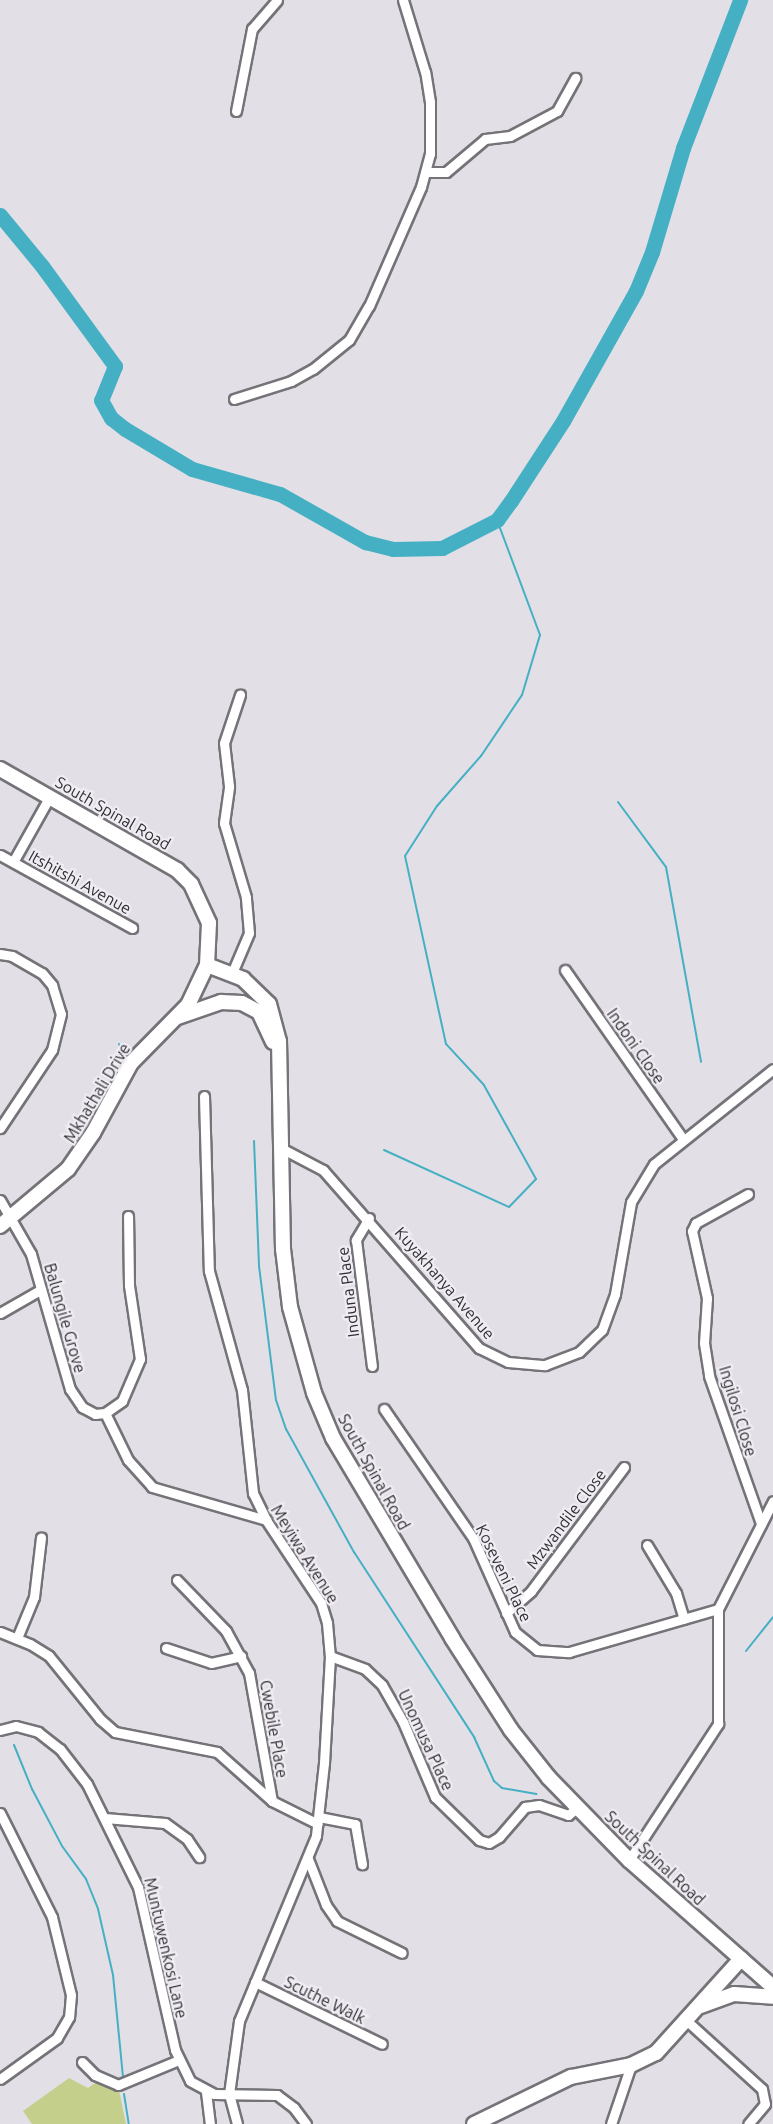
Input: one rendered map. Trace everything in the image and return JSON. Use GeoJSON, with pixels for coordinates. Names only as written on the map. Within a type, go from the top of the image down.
{"type":"FeatureCollection","features":[{"type":"Feature","properties":{"kind":"street"},"geometry":{"type":"LineString","coordinates":[[236,111],[252,29],[277,0]]}},
{"type":"Feature","properties":{"kind":"street"},"geometry":{"type":"LineString","coordinates":[[234,399],[291,381],[321,364],[349,340],[369,306],[427,172],[430,102],[425,72],[403,0]]}},
{"type":"Feature","properties":{"kind":"street"},"geometry":{"type":"LineString","coordinates":[[427,172],[446,172],[485,139],[510,136],[557,111],[575,78]]}},
{"type":"Feature","properties":{"kind":"street"},"geometry":{"type":"LineString","coordinates":[[232,973],[249,933],[246,897],[224,823],[229,786],[224,743],[240,695]]}},
{"type":"Feature","properties":{"kind":"street","name":"South Spinal Road"},"geometry":{"type":"LineString","coordinates":[[0,769],[177,870],[196,894],[209,923],[207,965],[232,973],[257,990],[269,1004],[276,1021],[279,1058],[279,1147],[283,1249],[290,1307],[311,1383],[333,1438],[357,1484],[511,1730],[577,1808],[629,1860],[773,1987]]}},
{"type":"Feature","properties":{"kind":"street","name":"Itshitshi Avenue"},"geometry":{"type":"LineString","coordinates":[[13,862],[50,796]]}},
{"type":"Feature","properties":{"kind":"street","name":"Itshitshi Avenue"},"geometry":{"type":"LineString","coordinates":[[0,855],[132,928]]}},
{"type":"Feature","properties":{"kind":"street"},"geometry":{"type":"LineString","coordinates":[[0,954],[20,959],[42,973],[52,985],[61,1014],[52,1050],[0,1128]]}},
{"type":"Feature","properties":{"kind":"street","name":"Mkhathali Drive"},"geometry":{"type":"LineString","coordinates":[[0,1226],[68,1169],[93,1133],[132,1063],[198,990],[207,965]]}},
{"type":"Feature","properties":{"kind":"street","name":"Indoni Close"},"geometry":{"type":"LineString","coordinates":[[565,970],[683,1139]]}},
{"type":"Feature","properties":{"kind":"street"},"geometry":{"type":"LineString","coordinates":[[171,1020],[221,1002],[242,1003],[264,1019],[279,1058]]}},
{"type":"Feature","properties":{"kind":"street","name":"Kuyakhanya Avenue"},"geometry":{"type":"LineString","coordinates":[[279,1147],[323,1170],[369,1218],[479,1348],[522,1366],[564,1360],[592,1342],[602,1330],[615,1294],[631,1202],[654,1164],[773,1069]]}},
{"type":"Feature","properties":{"kind":"street","name":"Meyiwa Avenue"},"geometry":{"type":"LineString","coordinates":[[204,1096],[209,1271],[242,1390],[253,1493],[266,1520],[321,1603],[327,1623],[330,1656],[318,1820],[308,1859],[255,1982],[234,2041],[229,2094],[237,2124]]}},
{"type":"Feature","properties":{"kind":"street","name":"Ingilosi Close"},"geometry":{"type":"LineString","coordinates":[[748,1194],[696,1222],[692,1231],[707,1298],[704,1343],[709,1376],[761,1524]]}},
{"type":"Feature","properties":{"kind":"street","name":"Balungile Grove"},"geometry":{"type":"LineString","coordinates":[[0,1200],[31,1254],[70,1389],[82,1407],[105,1413]]}},
{"type":"Feature","properties":{"kind":"street"},"geometry":{"type":"LineString","coordinates":[[128,1216],[129,1285],[140,1359],[122,1401],[105,1413],[128,1460],[152,1486],[266,1520]]}},
{"type":"Feature","properties":{"kind":"street","name":"Induna Place"},"geometry":{"type":"LineString","coordinates":[[369,1218],[356,1240],[372,1366]]}},
{"type":"Feature","properties":{"kind":"street"},"geometry":{"type":"LineString","coordinates":[[0,1313],[40,1290]]}},
{"type":"Feature","properties":{"kind":"street","name":"Koseveni Place"},"geometry":{"type":"LineString","coordinates":[[384,1409],[473,1538],[506,1613],[526,1644],[556,1654],[718,1609]]}},
{"type":"Feature","properties":{"kind":"street","name":"Mzwandile Close"},"geometry":{"type":"LineString","coordinates":[[506,1613],[531,1591],[624,1467]]}},
{"type":"Feature","properties":{"kind":"street"},"geometry":{"type":"LineString","coordinates":[[629,1860],[718,1724],[721,1710],[718,1609],[773,1501]]}},
{"type":"Feature","properties":{"kind":"street"},"geometry":{"type":"LineString","coordinates":[[17,1638],[34,1597],[40,1537]]}},
{"type":"Feature","properties":{"kind":"street"},"geometry":{"type":"LineString","coordinates":[[647,1545],[676,1593],[684,1619]]}},
{"type":"Feature","properties":{"kind":"street","name":"Cwebile Place"},"geometry":{"type":"LineString","coordinates":[[177,1580],[217,1621],[241,1656],[252,1686],[272,1800]]}},
{"type":"Feature","properties":{"kind":"street"},"geometry":{"type":"LineString","coordinates":[[0,1632],[40,1649],[57,1663],[89,1706],[115,1732],[217,1752],[272,1800],[318,1820],[355,1824],[362,1864]]}},
{"type":"Feature","properties":{"kind":"street"},"geometry":{"type":"LineString","coordinates":[[166,1648],[211,1663],[241,1656]]}},
{"type":"Feature","properties":{"kind":"street","name":"Unomusa Place"},"geometry":{"type":"LineString","coordinates":[[330,1656],[365,1669],[382,1685],[403,1722],[435,1797],[479,1840],[489,1843],[499,1837],[525,1807],[539,1805],[568,1815],[577,1808]]}},
{"type":"Feature","properties":{"kind":"street","name":"Muntuwenkosi Lane"},"geometry":{"type":"LineString","coordinates":[[0,1730],[26,1727],[46,1737],[75,1767],[105,1818],[138,1887],[179,2060],[190,2080],[206,2092]]}},
{"type":"Feature","properties":{"kind":"street"},"geometry":{"type":"LineString","coordinates":[[0,1813],[52,1917],[71,1995],[69,2017],[57,2038],[0,2079]]}},
{"type":"Feature","properties":{"kind":"street"},"geometry":{"type":"LineString","coordinates":[[105,1818],[165,1823],[187,1839],[199,1857]]}},
{"type":"Feature","properties":{"kind":"street"},"geometry":{"type":"LineString","coordinates":[[308,1859],[326,1905],[337,1921],[402,1953]]}},
{"type":"Feature","properties":{"kind":"street"},"geometry":{"type":"LineString","coordinates":[[474,2124],[571,2077],[631,2065],[656,2053],[741,1959]]}},
{"type":"Feature","properties":{"kind":"street","name":"Scuthe Walk"},"geometry":{"type":"LineString","coordinates":[[255,1982],[382,2044]]}},
{"type":"Feature","properties":{"kind":"street"},"geometry":{"type":"LineString","coordinates":[[699,2006],[734,1994],[773,1997]]}},
{"type":"Feature","properties":{"kind":"street"},"geometry":{"type":"LineString","coordinates":[[687,2021],[756,2081],[765,2095],[769,2104],[748,2124]]}},
{"type":"Feature","properties":{"kind":"street"},"geometry":{"type":"LineString","coordinates":[[82,2062],[112,2083],[126,2084],[179,2060]]}},
{"type":"Feature","properties":{"kind":"street"},"geometry":{"type":"LineString","coordinates":[[611,2124],[631,2065]]}},
{"type":"Feature","properties":{"kind":"street"},"geometry":{"type":"LineString","coordinates":[[210,2124],[206,2092],[277,2095],[294,2108],[306,2124]]}},
{"type":"Feature","properties":{"kind":"green space"},"geometry":{"type":"Polygon","coordinates":[[[69,2078],[88,2088],[98,2081],[119,2090],[126,2124],[32,2124],[23,2111],[69,2078]]]}},
{"type":"Feature","properties":{"kind":"waterway"},"geometry":{"type":"LineString","coordinates":[[0,215],[42,266],[115,366],[101,400],[111,418],[125,429],[192,469],[280,494],[365,542],[393,549],[442,548],[497,520],[563,421],[636,291],[652,252],[683,148],[740,0]]}},
{"type":"Feature","properties":{"kind":"waterway"},"geometry":{"type":"LineString","coordinates":[[384,1150],[509,1207],[536,1179],[484,1085],[446,1044],[405,856],[437,806],[481,756],[522,695],[540,635],[497,520]]}},
{"type":"Feature","properties":{"kind":"waterway"},"geometry":{"type":"LineString","coordinates":[[618,802],[666,867],[701,1062]]}},
{"type":"Feature","properties":{"kind":"waterway"},"geometry":{"type":"LineString","coordinates":[[119,1044],[121,1048]]}},
{"type":"Feature","properties":{"kind":"waterway"},"geometry":{"type":"LineString","coordinates":[[254,1141],[259,1266],[276,1400],[286,1429],[354,1552],[474,1737],[494,1781],[502,1788],[536,1794]]}},
{"type":"Feature","properties":{"kind":"waterway"},"geometry":{"type":"LineString","coordinates":[[746,1651],[773,1617]]}},
{"type":"Feature","properties":{"kind":"waterway"},"geometry":{"type":"LineString","coordinates":[[14,1745],[32,1789],[62,1846],[86,1879],[98,1909],[113,1975],[123,2077]]}},
{"type":"Feature","properties":{"kind":"waterway"},"geometry":{"type":"LineString","coordinates":[[124,2094],[129,2124]]}}]}
